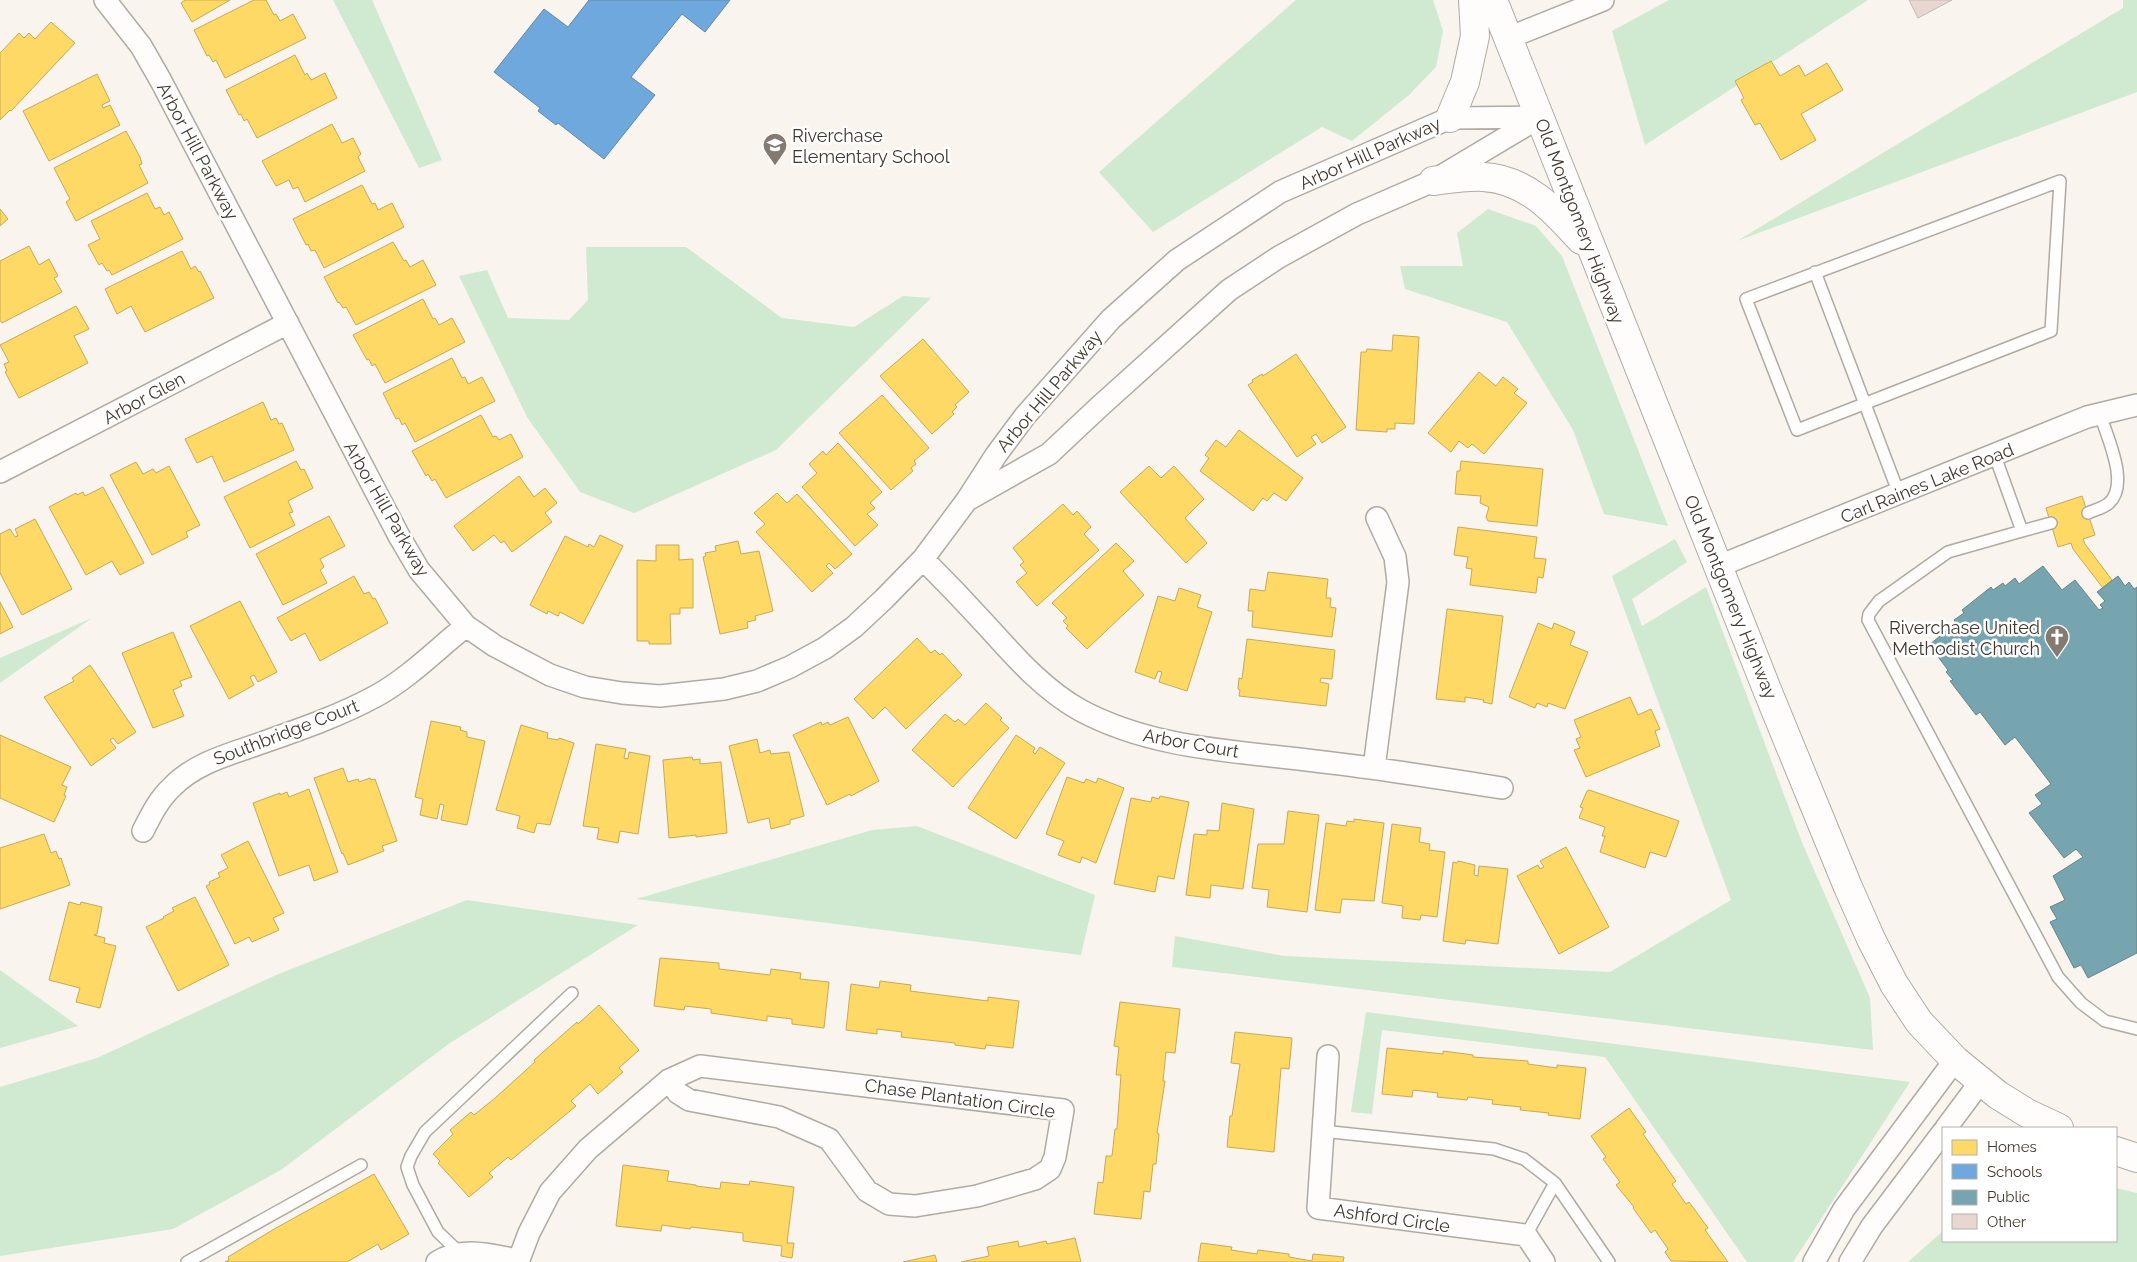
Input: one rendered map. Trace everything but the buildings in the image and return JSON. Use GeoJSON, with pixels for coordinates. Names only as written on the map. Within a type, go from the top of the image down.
{"type":"FeatureCollection","features":[{"type":"Feature","properties":{"kind":"street","name":"Arbor Hill Parkway"},"geometry":{"type":"LineString","coordinates":[[105,0],[132,34],[161,81],[398,536],[419,570],[466,626],[520,661],[550,675],[585,687],[622,693],[660,696],[717,690],[757,681],[790,667],[825,648],[854,627],[923,559],[968,500],[996,455],[1054,383],[1111,319],[1177,260],[1280,192],[1450,118],[1540,117]]}},
{"type":"Feature","properties":{"kind":"street"},"geometry":{"type":"LineString","coordinates":[[1450,118],[1465,82],[1475,36],[1473,0]]}},
{"type":"Feature","properties":{"kind":"street","name":"Old Montgomery Highway"},"geometry":{"type":"LineString","coordinates":[[1493,0],[1848,888],[1894,984],[1919,1022],[1955,1060],[2027,1114],[2057,1127]]}},
{"type":"Feature","properties":{"kind":"street"},"geometry":{"type":"LineString","coordinates":[[1508,38],[1603,0]]}},
{"type":"Feature","properties":{"kind":"street","name":"Arbor Hill Parkway"},"geometry":{"type":"LineString","coordinates":[[968,500],[1050,454],[1229,290],[1279,257],[1357,214],[1433,181],[1540,117]]}},
{"type":"Feature","properties":{"kind":"street"},"geometry":{"type":"LineString","coordinates":[[1433,181],[1483,177],[1508,181],[1532,192],[1556,212],[1594,254]]}},
{"type":"Feature","properties":{"kind":"street","name":"Arbor Glen"},"geometry":{"type":"LineString","coordinates":[[0,472],[288,323]]}},
{"type":"Feature","properties":{"kind":"street","name":"Carl Raines Lake Road"},"geometry":{"type":"LineString","coordinates":[[1719,566],[1995,456],[2087,417],[2137,404]]}},
{"type":"Feature","properties":{"kind":"street"},"geometry":{"type":"LineString","coordinates":[[1374,768],[1398,582],[1395,557],[1377,518]]}},
{"type":"Feature","properties":{"kind":"street","name":"Arbor Court"},"geometry":{"type":"LineString","coordinates":[[923,559],[1021,663],[1046,686],[1079,710],[1116,726],[1156,740],[1374,768],[1502,788]]}},
{"type":"Feature","properties":{"kind":"street","name":"Southbridge Court"},"geometry":{"type":"LineString","coordinates":[[143,831],[158,802],[173,786],[190,773],[208,762],[316,724],[378,695],[404,678],[466,626]]}},
{"type":"Feature","properties":{"kind":"street","name":"Ashford Circle"},"geometry":{"type":"LineString","coordinates":[[1328,1056],[1318,1208],[1526,1236]]}},
{"type":"Feature","properties":{"kind":"street"},"geometry":{"type":"LineString","coordinates":[[1814,1262],[1844,1209],[1955,1060]]}},
{"type":"Feature","properties":{"kind":"street","name":"Chase Plantation Circle"},"geometry":{"type":"LineString","coordinates":[[437,1262],[460,1253],[480,1253],[524,1261],[529,1233],[550,1192],[588,1149],[670,1080],[700,1066],[1063,1110],[1055,1156],[1050,1169],[1036,1179],[977,1196],[915,1206],[889,1204],[867,1190],[829,1139],[779,1117],[689,1100],[678,1094],[670,1080]]}},
{"type":"Feature","properties":{"kind":"street"},"geometry":{"type":"LineString","coordinates":[[1947,1127],[1981,1081]]}},
{"type":"Feature","properties":{"kind":"street"},"geometry":{"type":"LineString","coordinates":[[1850,1262],[1872,1226],[1942,1133]]}},
{"type":"Feature","properties":{"kind":"street"},"geometry":{"type":"LineString","coordinates":[[2117,1151],[2137,1158]]}},
{"type":"Feature","properties":{"kind":"street"},"geometry":{"type":"LineString","coordinates":[[1526,1236],[1544,1262]]}},
{"type":"Feature","properties":{"kind":"lane"},"geometry":{"type":"LineString","coordinates":[[2060,181],[2051,331],[1864,402],[1797,430],[1746,298],[1815,272],[2060,181]]}},
{"type":"Feature","properties":{"kind":"lane"},"geometry":{"type":"LineString","coordinates":[[1815,272],[1899,494]]}},
{"type":"Feature","properties":{"kind":"lane"},"geometry":{"type":"LineString","coordinates":[[2088,513],[2108,504],[2119,483],[2117,468],[2100,414]]}},
{"type":"Feature","properties":{"kind":"lane"},"geometry":{"type":"LineString","coordinates":[[1995,456],[2022,531]]}},
{"type":"Feature","properties":{"kind":"lane"},"geometry":{"type":"LineString","coordinates":[[2051,523],[1948,552],[1879,601],[1869,614],[1868,620],[2058,977],[2081,1003],[2105,1021],[2137,1029]]}},
{"type":"Feature","properties":{"kind":"lane"},"geometry":{"type":"LineString","coordinates":[[460,1253],[438,1232],[413,1185],[407,1167],[411,1156],[425,1132],[572,993]]}},
{"type":"Feature","properties":{"kind":"lane"},"geometry":{"type":"LineString","coordinates":[[1322,1131],[1494,1149],[1524,1159],[1555,1184],[1609,1262]]}},
{"type":"Feature","properties":{"kind":"lane"},"geometry":{"type":"LineString","coordinates":[[187,1262],[362,1165]]}},
{"type":"Feature","properties":{"kind":"lane"},"geometry":{"type":"LineString","coordinates":[[1526,1236],[1555,1184]]}},
{"type":"Feature","properties":{"kind":"green space"},"geometry":{"type":"Polygon","coordinates":[[[333,0],[372,0],[442,160],[419,168],[333,0]]]}},
{"type":"Feature","properties":{"kind":"green space"},"geometry":{"type":"Polygon","coordinates":[[[1296,0],[1433,0],[1443,31],[1436,67],[1409,95],[1352,141],[1322,127],[1153,232],[1099,172],[1296,0]]]}},
{"type":"Feature","properties":{"kind":"green space"},"geometry":{"type":"Polygon","coordinates":[[[1669,0],[1868,0],[1645,145],[1612,31],[1669,0]]]}},
{"type":"Feature","properties":{"kind":"green space"},"geometry":{"type":"Polygon","coordinates":[[[2123,0],[2137,0],[2137,92],[1737,241],[2123,8],[2123,0]]]}},
{"type":"Feature","properties":{"kind":"green space"},"geometry":{"type":"Polygon","coordinates":[[[1488,209],[1536,226],[1562,256],[1668,526],[1604,514],[1573,430],[1507,322],[1405,289],[1400,266],[1463,266],[1457,233],[1488,209]]]}},
{"type":"Feature","properties":{"kind":"green space"},"geometry":{"type":"Polygon","coordinates":[[[586,247],[686,247],[782,318],[854,327],[903,296],[931,298],[776,450],[634,513],[580,492],[527,417],[459,276],[487,270],[508,318],[569,320],[588,300],[586,247]]]}},
{"type":"Feature","properties":{"kind":"green space"},"geometry":{"type":"Polygon","coordinates":[[[1675,539],[1687,562],[1632,599],[1642,626],[1706,587],[1801,840],[1870,998],[1873,1050],[1172,967],[1175,936],[1284,956],[1610,972],[1731,900],[1612,576],[1675,539]]]}},
{"type":"Feature","properties":{"kind":"green space"},"geometry":{"type":"Polygon","coordinates":[[[92,618],[0,683],[0,658],[92,618]]]}},
{"type":"Feature","properties":{"kind":"green space"},"geometry":{"type":"Polygon","coordinates":[[[917,826],[1095,895],[1081,955],[636,899],[872,830],[917,826]]]}},
{"type":"Feature","properties":{"kind":"green space"},"geometry":{"type":"Polygon","coordinates":[[[467,900],[638,925],[450,1043],[281,1170],[173,1229],[0,1256],[0,1087],[97,1058],[276,975],[467,900]]]}},
{"type":"Feature","properties":{"kind":"green space"},"geometry":{"type":"Polygon","coordinates":[[[0,970],[78,1026],[0,1048],[0,970]]]}},
{"type":"Feature","properties":{"kind":"green space"},"geometry":{"type":"Polygon","coordinates":[[[1366,1012],[1910,1082],[1793,1262],[1747,1262],[1605,1057],[1382,1030],[1372,1114],[1351,1112],[1366,1012]]]}},
{"type":"Feature","properties":{"kind":"green space"},"geometry":{"type":"Polygon","coordinates":[[[2117,1188],[2137,1193],[2137,1262],[1908,1262],[1942,1232],[1942,1242],[2117,1242],[2117,1188]]]}},
{"type":"Feature","properties":{"kind":"place","name":"Riverchase Elementary School"},"geometry":{"type":"Point","coordinates":[775,166]}},
{"type":"Feature","properties":{"kind":"place","name":"Riverchase United Methodist Church"},"geometry":{"type":"Point","coordinates":[2057,658]}}]}
